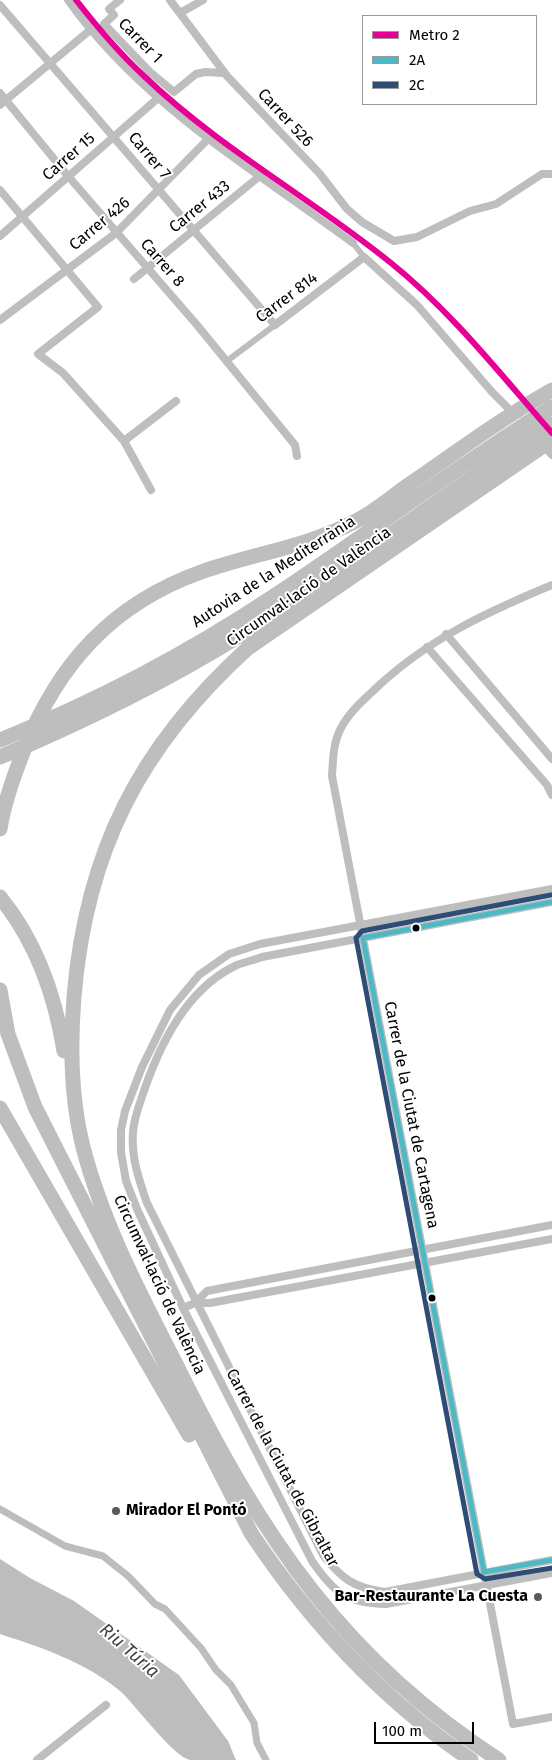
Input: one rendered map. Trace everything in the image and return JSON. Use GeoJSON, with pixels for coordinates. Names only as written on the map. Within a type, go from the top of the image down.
{"type":"FeatureCollection","features":[{"type":"Feature","properties":{"kind":"highway","name":"Circumval·lació de València"},"geometry":{"type":"LineString","coordinates":[[0,830],[12,782],[31,732],[50,694],[71,661],[103,628],[132,606],[168,586],[200,572],[304,544],[357,521],[490,429],[551,396]]}},
{"type":"Feature","properties":{"kind":"highway","name":"Autovia de la Mediterrània"},"geometry":{"type":"LineString","coordinates":[[0,740],[99,696],[232,623],[497,441],[551,396]]}},
{"type":"Feature","properties":{"kind":"highway","name":"Autovia de la Mediterrània"},"geometry":{"type":"LineString","coordinates":[[0,757],[101,712],[239,636],[552,424]]}},
{"type":"Feature","properties":{"kind":"highway","name":"Circumval·lació de València"},"geometry":{"type":"LineString","coordinates":[[499,1760],[423,1705],[377,1664],[342,1629],[312,1593],[266,1528],[224,1460],[129,1271],[97,1193],[83,1144],[74,1098],[72,1022],[77,958],[88,899],[112,832],[136,781],[171,729],[218,676],[248,648],[552,440]]}},
{"type":"Feature","properties":{"kind":"highway"},"geometry":{"type":"LineString","coordinates":[[0,897],[29,939],[48,982],[60,1026],[69,1082],[74,1098]]}},
{"type":"Feature","properties":{"kind":"highway","name":"Circumval·lació de València"},"geometry":{"type":"LineString","coordinates":[[0,990],[8,1034],[35,1107],[251,1533],[294,1593],[337,1644],[372,1680],[413,1716],[471,1760]]}},
{"type":"Feature","properties":{"kind":"highway"},"geometry":{"type":"LineString","coordinates":[[0,1108],[238,1519],[251,1533]]}},
{"type":"Feature","properties":{"kind":"street","name":"Carrer 1"},"geometry":{"type":"LineString","coordinates":[[68,0],[89,30],[124,68],[157,99],[353,243],[364,257]]}},
{"type":"Feature","properties":{"kind":"street","name":"Carrer 526"},"geometry":{"type":"LineString","coordinates":[[170,0],[224,73],[320,174],[347,209],[362,222],[394,241],[417,237],[470,210],[496,204],[542,174],[552,174]]}},
{"type":"Feature","properties":{"kind":"street"},"geometry":{"type":"LineString","coordinates":[[180,13],[203,0]]}},
{"type":"Feature","properties":{"kind":"street","name":"Carrer 1"},"geometry":{"type":"LineString","coordinates":[[117,1],[109,9],[114,15],[104,24],[150,72],[174,92],[196,74],[224,73]]}},
{"type":"Feature","properties":{"kind":"street","name":"Carrer 7"},"geometry":{"type":"LineString","coordinates":[[0,5],[275,325]]}},
{"type":"Feature","properties":{"kind":"street"},"geometry":{"type":"LineString","coordinates":[[3,103],[89,30]]}},
{"type":"Feature","properties":{"kind":"street","name":"Carrer 8"},"geometry":{"type":"LineString","coordinates":[[0,93],[3,103],[148,268],[295,445],[297,456]]}},
{"type":"Feature","properties":{"kind":"street","name":"Carrer 15"},"geometry":{"type":"LineString","coordinates":[[0,236],[157,99]]}},
{"type":"Feature","properties":{"kind":"street","name":"Carrer 426"},"geometry":{"type":"LineString","coordinates":[[0,320],[116,233],[209,138]]}},
{"type":"Feature","properties":{"kind":"street","name":"Carrer 433"},"geometry":{"type":"LineString","coordinates":[[134,278],[261,175]]}},
{"type":"Feature","properties":{"kind":"street"},"geometry":{"type":"LineString","coordinates":[[0,190],[98,308],[38,354],[62,373],[124,440],[151,490]]}},
{"type":"Feature","properties":{"kind":"street"},"geometry":{"type":"LineString","coordinates":[[364,257],[417,304],[492,392],[552,455]]}},
{"type":"Feature","properties":{"kind":"street","name":"Carrer 814"},"geometry":{"type":"LineString","coordinates":[[226,361],[364,257]]}},
{"type":"Feature","properties":{"kind":"street"},"geometry":{"type":"LineString","coordinates":[[124,440],[176,401]]}},
{"type":"Feature","properties":{"kind":"street","name":"Carrer de la Ciutat de Cartagena"},"geometry":{"type":"LineString","coordinates":[[552,585],[481,615],[446,634],[385,679],[353,710],[340,728],[334,748],[332,776],[513,1724],[552,1717]]}},
{"type":"Feature","properties":{"kind":"street"},"geometry":{"type":"LineString","coordinates":[[446,634],[552,759]]}},
{"type":"Feature","properties":{"kind":"street"},"geometry":{"type":"LineString","coordinates":[[427,647],[546,785],[552,795]]}},
{"type":"Feature","properties":{"kind":"street","name":"Carrer de la Ciutat de Gibraltar"},"geometry":{"type":"LineString","coordinates":[[552,889],[260,944],[229,954],[199,975],[170,1010],[142,1067],[120,1130],[121,1152],[126,1181],[183,1308],[312,1561],[327,1583],[343,1595],[363,1604],[386,1604],[552,1573]]}},
{"type":"Feature","properties":{"kind":"street","name":"Carrer de la Ciutat de Gibraltar"},"geometry":{"type":"LineString","coordinates":[[484,1572],[384,1592],[367,1590],[348,1582],[323,1555],[195,1303],[147,1203],[138,1178],[133,1154],[133,1132],[136,1116],[151,1072],[180,1015],[210,983],[236,966],[262,957],[552,902]]}},
{"type":"Feature","properties":{"kind":"street"},"geometry":{"type":"LineString","coordinates":[[183,1308],[195,1303],[207,1291],[552,1225]]}},
{"type":"Feature","properties":{"kind":"street"},"geometry":{"type":"LineString","coordinates":[[195,1303],[210,1303],[552,1239]]}},
{"type":"Feature","properties":{"kind":"street"},"geometry":{"type":"LineString","coordinates":[[484,1572],[552,1560]]}},
{"type":"Feature","properties":{"kind":"street"},"geometry":{"type":"LineString","coordinates":[[37,1760],[106,1705]]}},
{"type":"Feature","properties":{"kind":"water","name":"Riu Túria"},"geometry":{"type":"Polygon","coordinates":[[[0,1559],[30,1578],[74,1601],[179,1675],[228,1741],[236,1760],[190,1760],[182,1756],[164,1740],[120,1691],[107,1681],[63,1657],[0,1634],[0,1559]]]}},
{"type":"Feature","properties":{"kind":"waterway"},"geometry":{"type":"LineString","coordinates":[[0,1509],[65,1546],[103,1556],[128,1576],[155,1604],[165,1609],[201,1648],[216,1670],[231,1685],[254,1723],[257,1743],[266,1760]]}},
{"type":"Feature","properties":{"kind":"metro line","name":"2"},"geometry":{"type":"LineString","coordinates":[[76,0],[126,58],[173,102],[234,150],[360,239],[391,263],[435,302],[552,433]]}},
{"type":"Feature","properties":{"kind":"transit line","name":"2C"},"geometry":{"type":"LineString","coordinates":[[551,895],[362,931],[356,938],[477,1574],[485,1579],[552,1568]]}},
{"type":"Feature","properties":{"kind":"transit line","name":"2A"},"geometry":{"type":"LineString","coordinates":[[552,902],[363,938],[484,1572],[552,1560]]}},
{"type":"Feature","properties":{"kind":"place","name":"Mirador El Pontó"},"geometry":{"type":"Point","coordinates":[116,1511]}},
{"type":"Feature","properties":{"kind":"place","name":"Bar-Restaurante La Cuesta"},"geometry":{"type":"Point","coordinates":[538,1597]}}]}
